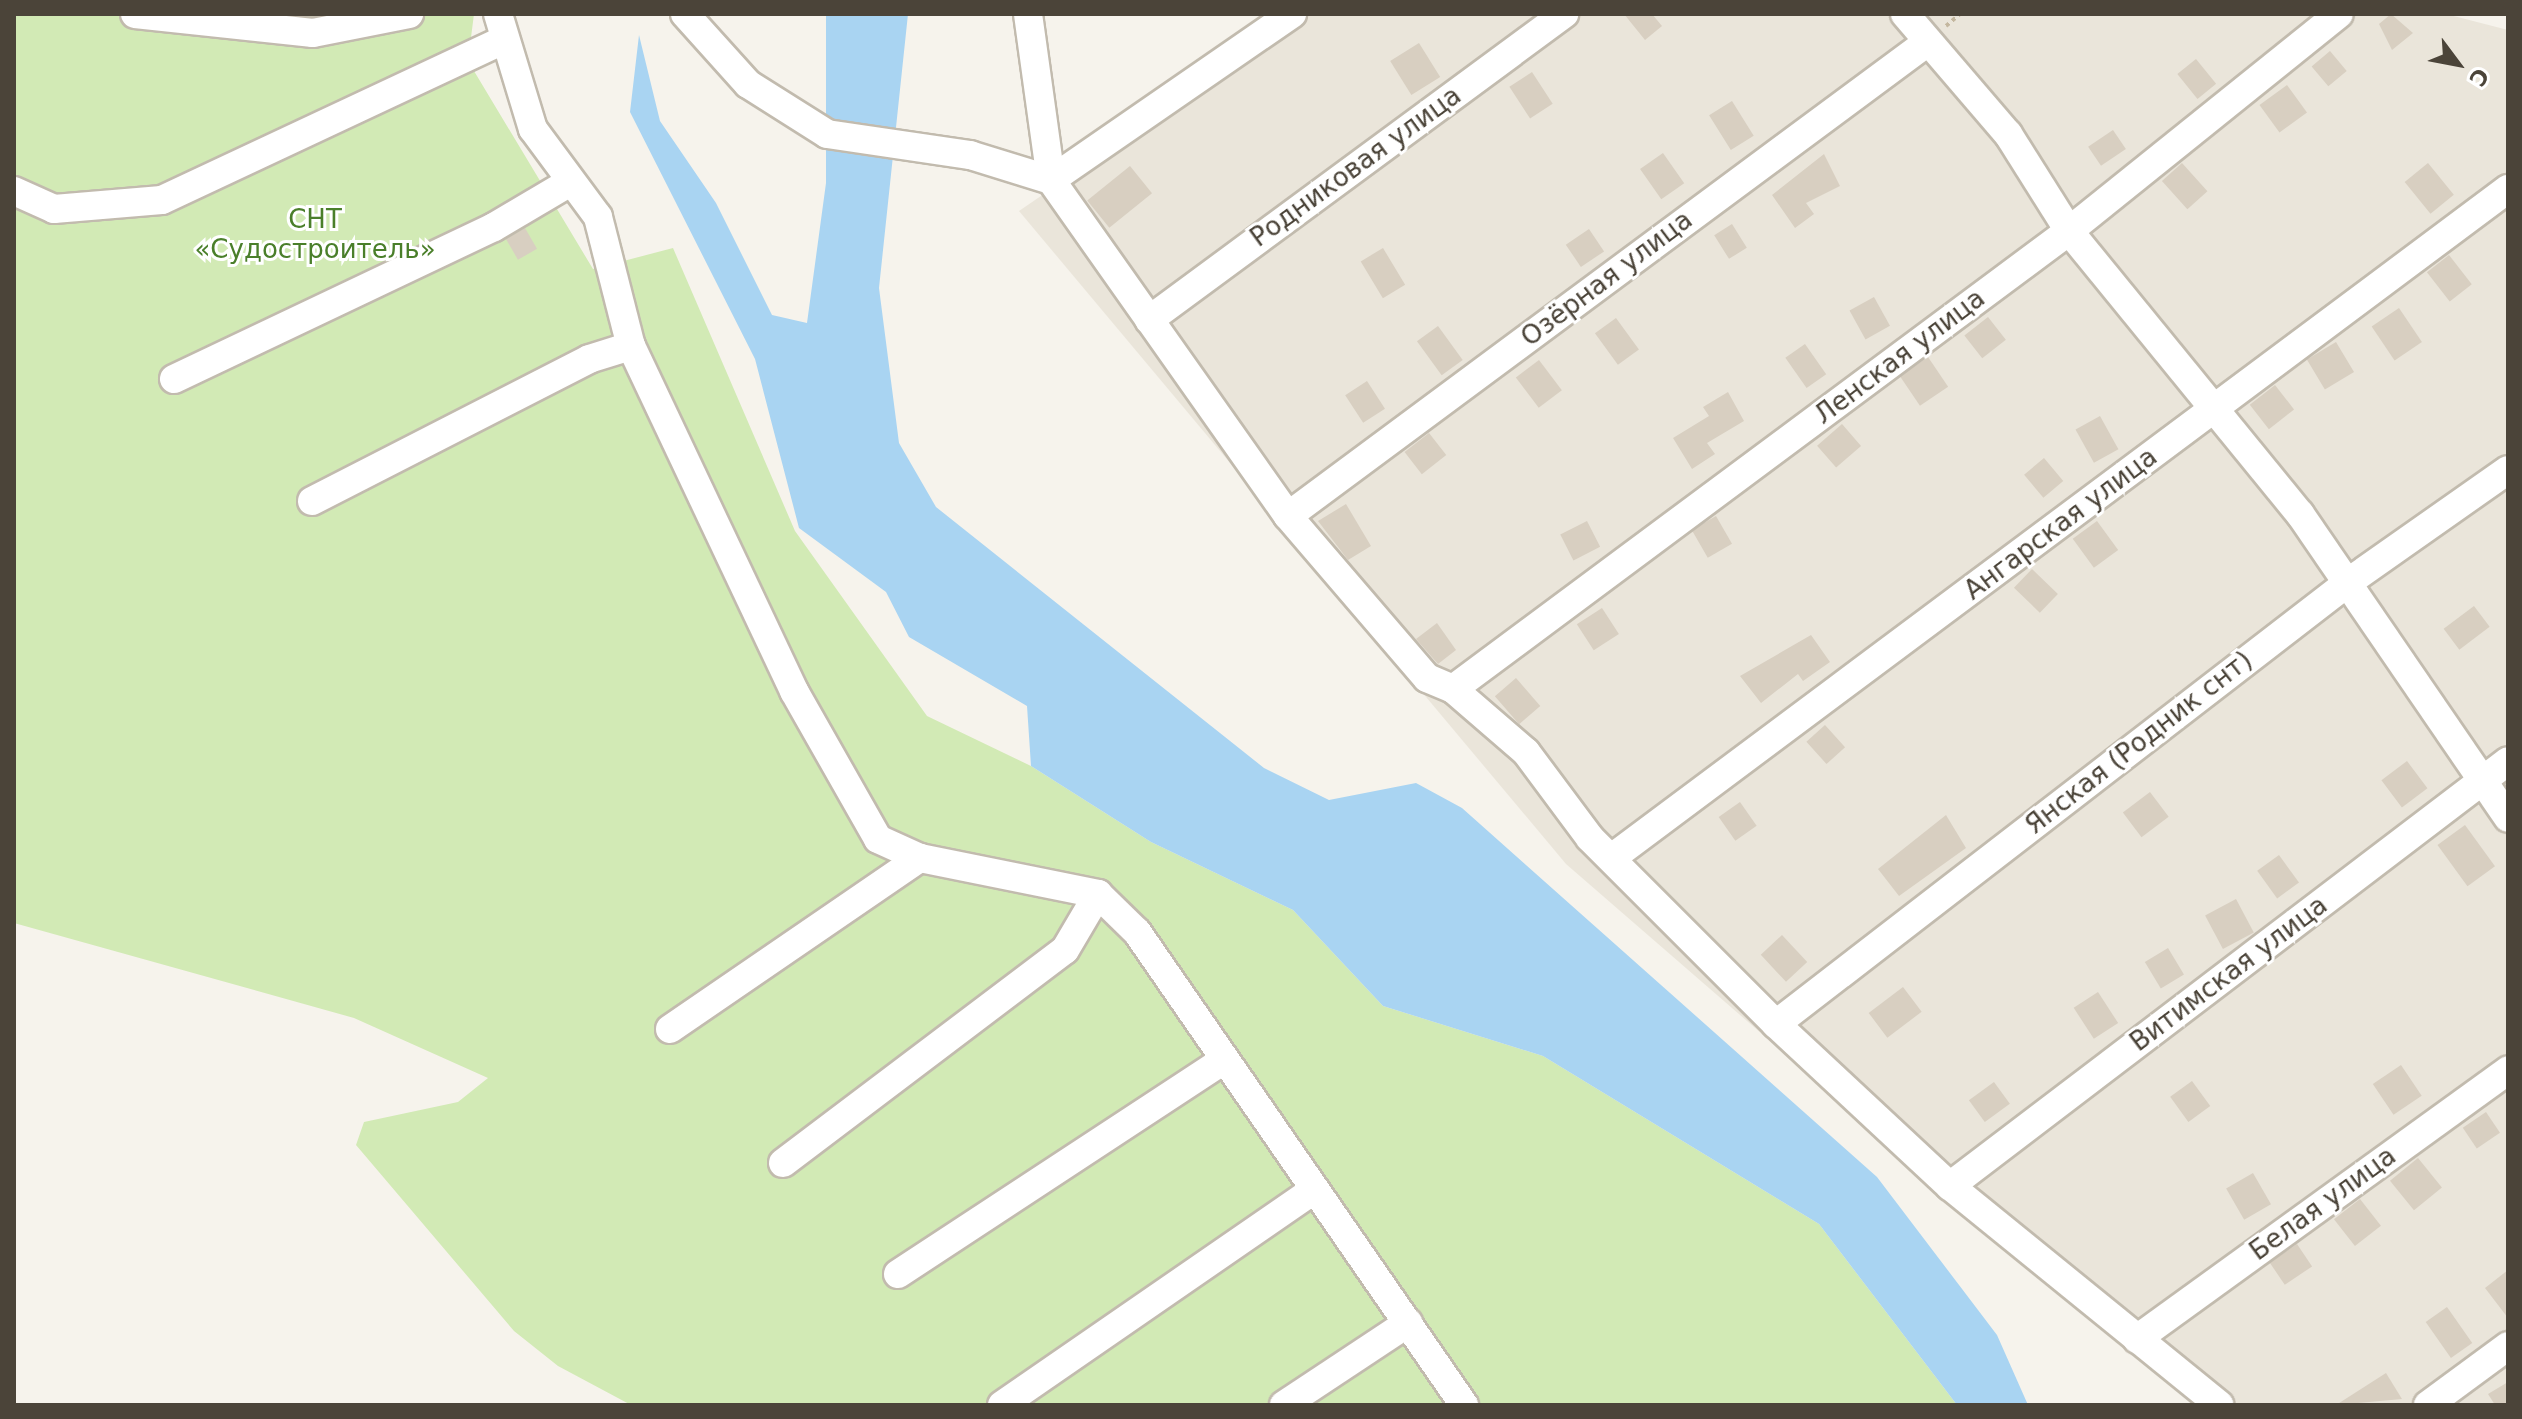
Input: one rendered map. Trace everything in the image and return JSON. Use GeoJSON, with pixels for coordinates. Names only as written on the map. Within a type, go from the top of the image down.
{"type":"FeatureCollection","features":[{"type":"Feature","properties":{"kind":"street"},"geometry":{"type":"LineString","coordinates":[[135,14],[313,33],[409,14]]}},
{"type":"Feature","properties":{"kind":"street"},"geometry":{"type":"LineString","coordinates":[[685,14],[748,84],[827,134],[970,155],[1051,180]]}},
{"type":"Feature","properties":{"kind":"street"},"geometry":{"type":"LineString","coordinates":[[1028,14],[1051,180],[1288,516],[1427,678],[1453,689],[1526,752],[1613,857],[1776,1024],[1950,1186],[2219,1405]]}},
{"type":"Feature","properties":{"kind":"street"},"geometry":{"type":"LineString","coordinates":[[1051,180],[1292,14]]}},
{"type":"Feature","properties":{"kind":"street","name":"Родниковая улица"},"geometry":{"type":"LineString","coordinates":[[1149,320],[1564,14]]}},
{"type":"Feature","properties":{"kind":"street"},"geometry":{"type":"LineString","coordinates":[[1905,14],[1926,43],[2008,134],[2069,231],[2350,581],[2481,782],[2508,818]]}},
{"type":"Feature","properties":{"kind":"street","name":"Ленская улица"},"geometry":{"type":"LineString","coordinates":[[1453,689],[2069,231],[2339,14]]}},
{"type":"Feature","properties":{"kind":"street"},"geometry":{"type":"LineString","coordinates":[[14,191],[54,209],[162,200],[500,28],[533,129],[598,217],[631,346],[794,691],[878,839],[920,858],[1098,894],[1137,932],[1464,1405]]}},
{"type":"Feature","properties":{"kind":"street","name":"Озёрная улица"},"geometry":{"type":"LineString","coordinates":[[1288,516],[1926,43]]}},
{"type":"Feature","properties":{"kind":"street"},"geometry":{"type":"LineString","coordinates":[[174,379],[494,227],[570,182]]}},
{"type":"Feature","properties":{"kind":"street","name":"Ангарская улица"},"geometry":{"type":"LineString","coordinates":[[1613,857],[2508,189]]}},
{"type":"Feature","properties":{"kind":"street"},"geometry":{"type":"LineString","coordinates":[[312,501],[589,359],[631,346]]}},
{"type":"Feature","properties":{"kind":"street","name":"Янская (Родник снт)"},"geometry":{"type":"LineString","coordinates":[[1776,1024],[2350,581],[2508,470]]}},
{"type":"Feature","properties":{"kind":"street","name":"Витимская улица"},"geometry":{"type":"LineString","coordinates":[[1950,1186],[2508,761]]}},
{"type":"Feature","properties":{"kind":"street"},"geometry":{"type":"LineString","coordinates":[[670,1029],[920,858]]}},
{"type":"Feature","properties":{"kind":"street"},"geometry":{"type":"LineString","coordinates":[[783,1163],[1065,950],[1098,894]]}},
{"type":"Feature","properties":{"kind":"street"},"geometry":{"type":"LineString","coordinates":[[898,1274],[1225,1059]]}},
{"type":"Feature","properties":{"kind":"street","name":"Белая улица"},"geometry":{"type":"LineString","coordinates":[[2137,1339],[2508,1070]]}},
{"type":"Feature","properties":{"kind":"street"},"geometry":{"type":"LineString","coordinates":[[1002,1405],[1315,1189]]}},
{"type":"Feature","properties":{"kind":"street"},"geometry":{"type":"LineString","coordinates":[[1284,1405],[1408,1323]]}},
{"type":"Feature","properties":{"kind":"street"},"geometry":{"type":"LineString","coordinates":[[2428,1405],[2508,1346]]}},
{"type":"Feature","properties":{"kind":"shaded area"},"geometry":{"type":"Polygon","coordinates":[[[1307,14],[2446,14],[2508,30],[2508,1405],[2227,1405],[1928,1178],[1566,864],[1019,211],[1307,14]]]}},
{"type":"Feature","properties":{"kind":"green space","name":"СНТ «Судостроитель»"},"geometry":{"type":"Polygon","coordinates":[[[14,14],[474,14],[468,61],[593,269],[673,248],[795,531],[927,716],[1031,766],[1151,842],[1293,910],[1383,1006],[1543,1056],[1819,1224],[1957,1405],[631,1405],[558,1366],[514,1331],[356,1145],[364,1122],[458,1102],[488,1078],[354,1018],[14,923],[14,14]]]}},
{"type":"Feature","properties":{"kind":"water"},"geometry":{"type":"Polygon","coordinates":[[[826,14],[908,14],[879,288],[899,443],[936,507],[1264,768],[1329,800],[1416,783],[1462,808],[1877,1177],[1997,1335],[2028,1405],[1957,1405],[1819,1224],[1543,1056],[1383,1006],[1293,910],[1151,842],[1031,766],[1027,706],[909,637],[886,592],[799,528],[755,359],[630,112],[639,35],[660,121],[716,203],[772,315],[807,323],[826,183],[826,14]]]}},
{"type":"Feature","properties":{"kind":"building"},"geometry":{"type":"Polygon","coordinates":[[[1624,14],[1652,14],[1662,26],[1645,40],[1624,14]]]}},
{"type":"Feature","properties":{"kind":"building"},"geometry":{"type":"Polygon","coordinates":[[[2391,14],[2413,33],[2392,50],[2379,24],[2391,14]]]}},
{"type":"Feature","properties":{"kind":"building"},"geometry":{"type":"Polygon","coordinates":[[[1419,43],[1440,77],[1411,95],[1390,61],[1419,43]]]}},
{"type":"Feature","properties":{"kind":"building"},"geometry":{"type":"Polygon","coordinates":[[[2330,51],[2347,71],[2328,86],[2312,66],[2330,51]]]}},
{"type":"Feature","properties":{"kind":"building"},"geometry":{"type":"Polygon","coordinates":[[[2196,59],[2216,84],[2197,99],[2177,74],[2196,59]]]}},
{"type":"Feature","properties":{"kind":"building"},"geometry":{"type":"Polygon","coordinates":[[[1532,72],[1553,104],[1530,119],[1509,87],[1532,72]]]}},
{"type":"Feature","properties":{"kind":"building"},"geometry":{"type":"Polygon","coordinates":[[[2287,85],[2307,113],[2279,132],[2259,105],[2287,85]]]}},
{"type":"Feature","properties":{"kind":"building"},"geometry":{"type":"Polygon","coordinates":[[[1732,101],[1754,136],[1731,150],[1709,115],[1732,101]]]}},
{"type":"Feature","properties":{"kind":"building"},"geometry":{"type":"Polygon","coordinates":[[[2113,130],[2126,149],[2101,166],[2088,147],[2113,130]]]}},
{"type":"Feature","properties":{"kind":"building"},"geometry":{"type":"Polygon","coordinates":[[[1663,153],[1684,183],[1661,199],[1640,169],[1663,153]]]}},
{"type":"Feature","properties":{"kind":"building"},"geometry":{"type":"Polygon","coordinates":[[[1824,154],[1840,186],[1806,203],[1814,214],[1795,228],[1772,195],[1824,154]]]}},
{"type":"Feature","properties":{"kind":"building"},"geometry":{"type":"Polygon","coordinates":[[[2182,163],[2207,191],[2187,209],[2162,181],[2182,163]]]}},
{"type":"Feature","properties":{"kind":"building"},"geometry":{"type":"Polygon","coordinates":[[[2428,163],[2454,195],[2430,214],[2405,182],[2428,163]]]}},
{"type":"Feature","properties":{"kind":"building"},"geometry":{"type":"Polygon","coordinates":[[[1130,166],[1152,193],[1109,228],[1087,201],[1130,166]]]}},
{"type":"Feature","properties":{"kind":"building"},"geometry":{"type":"Polygon","coordinates":[[[1732,224],[1747,248],[1729,259],[1714,235],[1732,224]]]}},
{"type":"Feature","properties":{"kind":"building"},"geometry":{"type":"Polygon","coordinates":[[[525,228],[537,249],[518,260],[506,239],[525,228]]]}},
{"type":"Feature","properties":{"kind":"building"},"geometry":{"type":"Polygon","coordinates":[[[1589,229],[1604,251],[1581,267],[1566,245],[1589,229]]]}},
{"type":"Feature","properties":{"kind":"building"},"geometry":{"type":"Polygon","coordinates":[[[1383,248],[1405,285],[1383,298],[1361,261],[1383,248]]]}},
{"type":"Feature","properties":{"kind":"building"},"geometry":{"type":"Polygon","coordinates":[[[2449,255],[2472,284],[2450,301],[2427,272],[2449,255]]]}},
{"type":"Feature","properties":{"kind":"building"},"geometry":{"type":"Polygon","coordinates":[[[1874,297],[1890,326],[1866,339],[1850,311],[1874,297]]]}},
{"type":"Feature","properties":{"kind":"building"},"geometry":{"type":"Polygon","coordinates":[[[2399,308],[2422,342],[2395,360],[2372,326],[2399,308]]]}},
{"type":"Feature","properties":{"kind":"building"},"geometry":{"type":"Polygon","coordinates":[[[1988,317],[2006,340],[1982,358],[1964,335],[1988,317]]]}},
{"type":"Feature","properties":{"kind":"building"},"geometry":{"type":"Polygon","coordinates":[[[1616,318],[1639,350],[1618,365],[1595,333],[1616,318]]]}},
{"type":"Feature","properties":{"kind":"building"},"geometry":{"type":"Polygon","coordinates":[[[1438,326],[1463,360],[1442,375],[1417,341],[1438,326]]]}},
{"type":"Feature","properties":{"kind":"building"},"geometry":{"type":"Polygon","coordinates":[[[2336,342],[2354,372],[2325,390],[2307,360],[2336,342]]]}},
{"type":"Feature","properties":{"kind":"building"},"geometry":{"type":"Polygon","coordinates":[[[1805,344],[1826,374],[1807,388],[1785,358],[1805,344]]]}},
{"type":"Feature","properties":{"kind":"building"},"geometry":{"type":"Polygon","coordinates":[[[1928,357],[1948,387],[1920,406],[1900,376],[1928,357]]]}},
{"type":"Feature","properties":{"kind":"building"},"geometry":{"type":"Polygon","coordinates":[[[1539,360],[1562,390],[1539,408],[1516,377],[1539,360]]]}},
{"type":"Feature","properties":{"kind":"building"},"geometry":{"type":"Polygon","coordinates":[[[1367,381],[1385,409],[1363,423],[1345,395],[1367,381]]]}},
{"type":"Feature","properties":{"kind":"building"},"geometry":{"type":"Polygon","coordinates":[[[2275,385],[2294,409],[2269,429],[2250,405],[2275,385]]]}},
{"type":"Feature","properties":{"kind":"building"},"geometry":{"type":"Polygon","coordinates":[[[1728,392],[1744,421],[1707,443],[1715,454],[1692,469],[1673,438],[1709,416],[1703,407],[1728,392]]]}},
{"type":"Feature","properties":{"kind":"building"},"geometry":{"type":"Polygon","coordinates":[[[2100,416],[2118,449],[2094,463],[2076,430],[2100,416]]]}},
{"type":"Feature","properties":{"kind":"building"},"geometry":{"type":"Polygon","coordinates":[[[1842,424],[1861,446],[1836,468],[1817,446],[1842,424]]]}},
{"type":"Feature","properties":{"kind":"building"},"geometry":{"type":"Polygon","coordinates":[[[1429,433],[1446,455],[1422,474],[1405,452],[1429,433]]]}},
{"type":"Feature","properties":{"kind":"building"},"geometry":{"type":"Polygon","coordinates":[[[2044,458],[2063,481],[2043,498],[2024,475],[2044,458]]]}},
{"type":"Feature","properties":{"kind":"building"},"geometry":{"type":"Polygon","coordinates":[[[1346,504],[1371,546],[1348,560],[1318,521],[1346,504]]]}},
{"type":"Feature","properties":{"kind":"building"},"geometry":{"type":"Polygon","coordinates":[[[1716,516],[1732,544],[1708,558],[1692,530],[1716,516]]]}},
{"type":"Feature","properties":{"kind":"building"},"geometry":{"type":"Polygon","coordinates":[[[1587,521],[1600,547],[1573,560],[1560,535],[1587,521]]]}},
{"type":"Feature","properties":{"kind":"building"},"geometry":{"type":"Polygon","coordinates":[[[2097,521],[2118,550],[2094,568],[2073,539],[2097,521]]]}},
{"type":"Feature","properties":{"kind":"building"},"geometry":{"type":"Polygon","coordinates":[[[2032,569],[2058,594],[2040,613],[2014,588],[2032,569]]]}},
{"type":"Feature","properties":{"kind":"building"},"geometry":{"type":"Polygon","coordinates":[[[2474,606],[2490,627],[2459,650],[2444,629],[2474,606]]]}},
{"type":"Feature","properties":{"kind":"building"},"geometry":{"type":"Polygon","coordinates":[[[1602,608],[1619,634],[1594,650],[1577,624],[1602,608]]]}},
{"type":"Feature","properties":{"kind":"building"},"geometry":{"type":"Polygon","coordinates":[[[1437,623],[1456,650],[1438,664],[1416,639],[1437,623]]]}},
{"type":"Feature","properties":{"kind":"building"},"geometry":{"type":"Polygon","coordinates":[[[1811,635],[1830,662],[1803,681],[1798,674],[1761,703],[1740,676],[1811,635]]]}},
{"type":"Feature","properties":{"kind":"building"},"geometry":{"type":"Polygon","coordinates":[[[1516,678],[1540,706],[1519,724],[1495,696],[1516,678]]]}},
{"type":"Feature","properties":{"kind":"building"},"geometry":{"type":"Polygon","coordinates":[[[1825,725],[1845,747],[1826,764],[1806,742],[1825,725]]]}},
{"type":"Feature","properties":{"kind":"building"},"geometry":{"type":"Polygon","coordinates":[[[2407,761],[2427,788],[2402,807],[2381,780],[2407,761]]]}},
{"type":"Feature","properties":{"kind":"building"},"geometry":{"type":"Polygon","coordinates":[[[2150,792],[2169,817],[2142,837],[2123,812],[2150,792]]]}},
{"type":"Feature","properties":{"kind":"building"},"geometry":{"type":"Polygon","coordinates":[[[1740,802],[1757,826],[1735,841],[1719,817],[1740,802]]]}},
{"type":"Feature","properties":{"kind":"building"},"geometry":{"type":"Polygon","coordinates":[[[1946,815],[1966,848],[1899,896],[1878,869],[1946,815]]]}},
{"type":"Feature","properties":{"kind":"building"},"geometry":{"type":"Polygon","coordinates":[[[2465,825],[2495,866],[2467,886],[2437,845],[2465,825]]]}},
{"type":"Feature","properties":{"kind":"building"},"geometry":{"type":"Polygon","coordinates":[[[2279,855],[2299,883],[2277,898],[2257,871],[2279,855]]]}},
{"type":"Feature","properties":{"kind":"building"},"geometry":{"type":"Polygon","coordinates":[[[2236,899],[2254,933],[2223,949],[2205,915],[2236,899]]]}},
{"type":"Feature","properties":{"kind":"building"},"geometry":{"type":"Polygon","coordinates":[[[1782,935],[1807,962],[1786,982],[1761,955],[1782,935]]]}},
{"type":"Feature","properties":{"kind":"building"},"geometry":{"type":"Polygon","coordinates":[[[2168,948],[2184,975],[2161,988],[2145,962],[2168,948]]]}},
{"type":"Feature","properties":{"kind":"building"},"geometry":{"type":"Polygon","coordinates":[[[1903,987],[1922,1012],[1887,1038],[1869,1013],[1903,987]]]}},
{"type":"Feature","properties":{"kind":"building"},"geometry":{"type":"Polygon","coordinates":[[[2098,992],[2118,1023],[2094,1039],[2074,1008],[2098,992]]]}},
{"type":"Feature","properties":{"kind":"building"},"geometry":{"type":"Polygon","coordinates":[[[2401,1065],[2422,1096],[2394,1115],[2373,1084],[2401,1065]]]}},
{"type":"Feature","properties":{"kind":"building"},"geometry":{"type":"Polygon","coordinates":[[[2192,1081],[2210,1106],[2188,1122],[2170,1097],[2192,1081]]]}},
{"type":"Feature","properties":{"kind":"building"},"geometry":{"type":"Polygon","coordinates":[[[1994,1082],[2010,1104],[1985,1122],[1969,1100],[1994,1082]]]}},
{"type":"Feature","properties":{"kind":"building"},"geometry":{"type":"Polygon","coordinates":[[[2486,1112],[2500,1133],[2477,1148],[2463,1128],[2486,1112]]]}},
{"type":"Feature","properties":{"kind":"building"},"geometry":{"type":"Polygon","coordinates":[[[2418,1158],[2442,1188],[2414,1210],[2390,1181],[2418,1158]]]}},
{"type":"Feature","properties":{"kind":"building"},"geometry":{"type":"Polygon","coordinates":[[[2253,1173],[2271,1204],[2244,1220],[2226,1188],[2253,1173]]]}},
{"type":"Feature","properties":{"kind":"building"},"geometry":{"type":"Polygon","coordinates":[[[2360,1199],[2381,1226],[2355,1246],[2334,1219],[2360,1199]]]}},
{"type":"Feature","properties":{"kind":"building"},"geometry":{"type":"Polygon","coordinates":[[[2297,1244],[2312,1266],[2285,1285],[2270,1262],[2297,1244]]]}},
{"type":"Feature","properties":{"kind":"building"},"geometry":{"type":"Polygon","coordinates":[[[2508,1270],[2508,1318],[2485,1288],[2508,1270]]]}},
{"type":"Feature","properties":{"kind":"building"},"geometry":{"type":"Polygon","coordinates":[[[2447,1307],[2472,1343],[2451,1358],[2426,1322],[2447,1307]]]}},
{"type":"Feature","properties":{"kind":"building"},"geometry":{"type":"Polygon","coordinates":[[[2386,1373],[2402,1399],[2336,1405],[2386,1373]]]}},
{"type":"Feature","properties":{"kind":"building"},"geometry":{"type":"Polygon","coordinates":[[[2508,1382],[2508,1405],[2495,1405],[2488,1394],[2508,1382]]]}}]}
